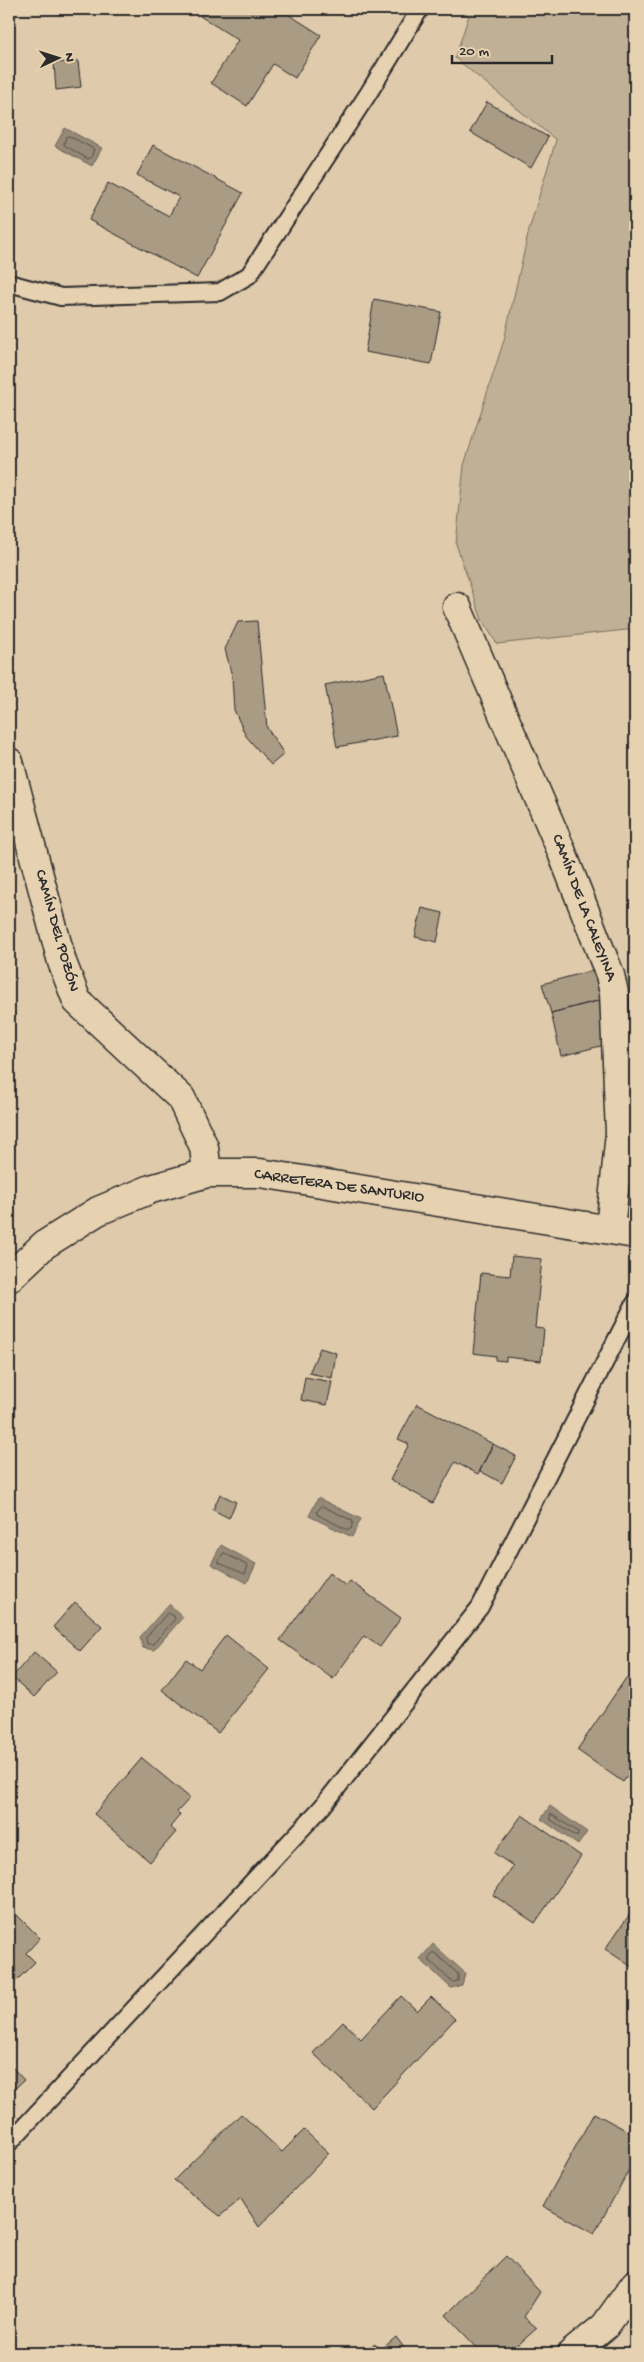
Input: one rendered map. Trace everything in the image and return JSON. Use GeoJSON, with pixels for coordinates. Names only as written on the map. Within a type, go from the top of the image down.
{"type":"FeatureCollection","features":[{"type":"Feature","properties":{"kind":"street","name":"CAMÍN DE LA CALEYINA"},"geometry":{"type":"LineString","coordinates":[[457,607],[560,845],[610,975],[614,993],[623,1231]]}},
{"type":"Feature","properties":{"kind":"street","name":"CAMÍN DEL POZÓN"},"geometry":{"type":"LineString","coordinates":[[9,762],[62,962],[77,1001],[181,1098],[204,1147],[207,1173]]}},
{"type":"Feature","properties":{"kind":"street","name":"CARRETERA DE SANTURIO"},"geometry":{"type":"LineString","coordinates":[[9,1278],[44,1245],[98,1211],[150,1189],[207,1173],[260,1173],[623,1231]]}},
{"type":"Feature","properties":{"kind":"street"},"geometry":{"type":"LineString","coordinates":[[572,2353],[605,2326],[635,2284]]}},
{"type":"Feature","properties":{"kind":"lane"},"geometry":{"type":"LineString","coordinates":[[9,283],[62,297],[220,292],[249,275],[368,94],[420,9]]}},
{"type":"Feature","properties":{"kind":"lane"},"geometry":{"type":"LineString","coordinates":[[9,2143],[322,1807],[480,1607],[635,1303]]}},
{"type":"Feature","properties":{"kind":"shaded area"},"geometry":{"type":"Polygon","coordinates":[[[471,9],[635,9],[635,629],[497,644],[482,620],[456,544],[464,465],[504,340],[529,230],[556,140],[455,58],[471,9]]]}},
{"type":"Feature","properties":{"kind":"water"},"geometry":{"type":"Polygon","coordinates":[[[65,128],[102,148],[92,166],[55,146],[65,128]]]}},
{"type":"Feature","properties":{"kind":"water"},"geometry":{"type":"Polygon","coordinates":[[[318,1498],[361,1519],[352,1537],[309,1516],[318,1498]]]}},
{"type":"Feature","properties":{"kind":"water"},"geometry":{"type":"Polygon","coordinates":[[[221,1545],[256,1564],[247,1583],[211,1564],[221,1545]]]}},
{"type":"Feature","properties":{"kind":"water"},"geometry":{"type":"Polygon","coordinates":[[[169,1604],[183,1617],[154,1650],[143,1648],[140,1637],[169,1604]]]}},
{"type":"Feature","properties":{"kind":"water"},"geometry":{"type":"Polygon","coordinates":[[[550,1806],[587,1832],[578,1845],[541,1819],[550,1806]]]}},
{"type":"Feature","properties":{"kind":"water"},"geometry":{"type":"Polygon","coordinates":[[[433,1944],[465,1973],[462,1985],[451,1988],[420,1959],[433,1944]]]}},
{"type":"Feature","properties":{"kind":"building"},"geometry":{"type":"Polygon","coordinates":[[[205,9],[280,9],[321,35],[295,78],[273,64],[247,106],[211,83],[238,40],[200,16],[205,9]]]}},
{"type":"Feature","properties":{"kind":"building"},"geometry":{"type":"Polygon","coordinates":[[[78,61],[81,87],[56,90],[54,63],[78,61]]]}},
{"type":"Feature","properties":{"kind":"building"},"geometry":{"type":"Polygon","coordinates":[[[487,102],[548,137],[531,168],[470,132],[487,102]]]}},
{"type":"Feature","properties":{"kind":"building"},"geometry":{"type":"Polygon","coordinates":[[[153,145],[243,193],[197,278],[89,220],[108,183],[169,216],[179,197],[137,175],[153,145]]]}},
{"type":"Feature","properties":{"kind":"building"},"geometry":{"type":"Polygon","coordinates":[[[374,299],[441,312],[431,364],[365,352],[374,299]]]}},
{"type":"Feature","properties":{"kind":"building"},"geometry":{"type":"Polygon","coordinates":[[[257,621],[267,728],[284,754],[271,765],[246,736],[234,710],[232,676],[225,649],[238,622],[257,621]]]}},
{"type":"Feature","properties":{"kind":"building"},"geometry":{"type":"Polygon","coordinates":[[[384,673],[397,736],[337,747],[325,685],[384,673]]]}},
{"type":"Feature","properties":{"kind":"building"},"geometry":{"type":"Polygon","coordinates":[[[422,908],[443,913],[437,942],[415,937],[422,908]]]}},
{"type":"Feature","properties":{"kind":"building"},"geometry":{"type":"Polygon","coordinates":[[[601,968],[601,1000],[551,1013],[542,984],[601,968]]]}},
{"type":"Feature","properties":{"kind":"building"},"geometry":{"type":"Polygon","coordinates":[[[601,1000],[612,1043],[561,1056],[551,1013],[601,1000]]]}},
{"type":"Feature","properties":{"kind":"building"},"geometry":{"type":"Polygon","coordinates":[[[512,1256],[542,1259],[535,1328],[544,1329],[541,1361],[506,1357],[506,1361],[495,1360],[496,1356],[473,1353],[481,1273],[510,1276],[512,1256]]]}},
{"type":"Feature","properties":{"kind":"building"},"geometry":{"type":"Polygon","coordinates":[[[320,1348],[336,1353],[332,1378],[309,1373],[320,1348]]]}},
{"type":"Feature","properties":{"kind":"building"},"geometry":{"type":"Polygon","coordinates":[[[305,1377],[332,1382],[327,1405],[301,1400],[305,1377]]]}},
{"type":"Feature","properties":{"kind":"building"},"geometry":{"type":"Polygon","coordinates":[[[417,1404],[493,1444],[478,1474],[455,1462],[433,1503],[390,1480],[409,1444],[398,1439],[417,1404]]]}},
{"type":"Feature","properties":{"kind":"building"},"geometry":{"type":"Polygon","coordinates":[[[493,1444],[516,1456],[502,1483],[480,1471],[493,1444]]]}},
{"type":"Feature","properties":{"kind":"building"},"geometry":{"type":"Polygon","coordinates":[[[220,1494],[236,1502],[229,1518],[213,1510],[220,1494]]]}},
{"type":"Feature","properties":{"kind":"building"},"geometry":{"type":"Polygon","coordinates":[[[329,1573],[346,1586],[350,1581],[401,1618],[380,1647],[364,1636],[333,1679],[280,1640],[329,1573]]]}},
{"type":"Feature","properties":{"kind":"building"},"geometry":{"type":"Polygon","coordinates":[[[75,1602],[102,1626],[80,1651],[53,1627],[75,1602]]]}},
{"type":"Feature","properties":{"kind":"building"},"geometry":{"type":"Polygon","coordinates":[[[226,1635],[269,1669],[218,1733],[162,1690],[186,1659],[200,1669],[226,1635]]]}},
{"type":"Feature","properties":{"kind":"building"},"geometry":{"type":"Polygon","coordinates":[[[34,1652],[57,1672],[34,1697],[12,1677],[34,1652]]]}},
{"type":"Feature","properties":{"kind":"building"},"geometry":{"type":"Polygon","coordinates":[[[626,1678],[635,1684],[635,1764],[623,1782],[577,1750],[626,1678]]]}},
{"type":"Feature","properties":{"kind":"building"},"geometry":{"type":"Polygon","coordinates":[[[142,1758],[190,1798],[177,1812],[180,1815],[170,1827],[176,1832],[150,1862],[94,1814],[142,1758]]]}},
{"type":"Feature","properties":{"kind":"building"},"geometry":{"type":"Polygon","coordinates":[[[522,1815],[581,1856],[535,1923],[493,1895],[513,1866],[494,1853],[522,1815]]]}},
{"type":"Feature","properties":{"kind":"building"},"geometry":{"type":"Polygon","coordinates":[[[9,1907],[40,1938],[26,1953],[35,1962],[9,1988],[9,1907]]]}},
{"type":"Feature","properties":{"kind":"building"},"geometry":{"type":"Polygon","coordinates":[[[635,1907],[635,1969],[605,1949],[635,1907]]]}},
{"type":"Feature","properties":{"kind":"building"},"geometry":{"type":"Polygon","coordinates":[[[401,1996],[417,2011],[431,1997],[455,2019],[372,2108],[313,2053],[343,2022],[361,2039],[401,1996]]]}},
{"type":"Feature","properties":{"kind":"building"},"geometry":{"type":"Polygon","coordinates":[[[9,2064],[24,2080],[9,2094],[9,2064]]]}},
{"type":"Feature","properties":{"kind":"building"},"geometry":{"type":"Polygon","coordinates":[[[594,2113],[635,2135],[635,2159],[594,2234],[543,2206],[594,2113]]]}},
{"type":"Feature","properties":{"kind":"building"},"geometry":{"type":"Polygon","coordinates":[[[241,2114],[282,2152],[304,2130],[329,2153],[259,2227],[241,2199],[220,2216],[174,2180],[241,2114]]]}},
{"type":"Feature","properties":{"kind":"building"},"geometry":{"type":"Polygon","coordinates":[[[506,2256],[540,2292],[524,2317],[537,2328],[509,2353],[482,2353],[446,2315],[506,2256]]]}},
{"type":"Feature","properties":{"kind":"building"},"geometry":{"type":"Polygon","coordinates":[[[396,2337],[408,2353],[362,2353],[374,2344],[382,2349],[396,2337]]]}}]}
